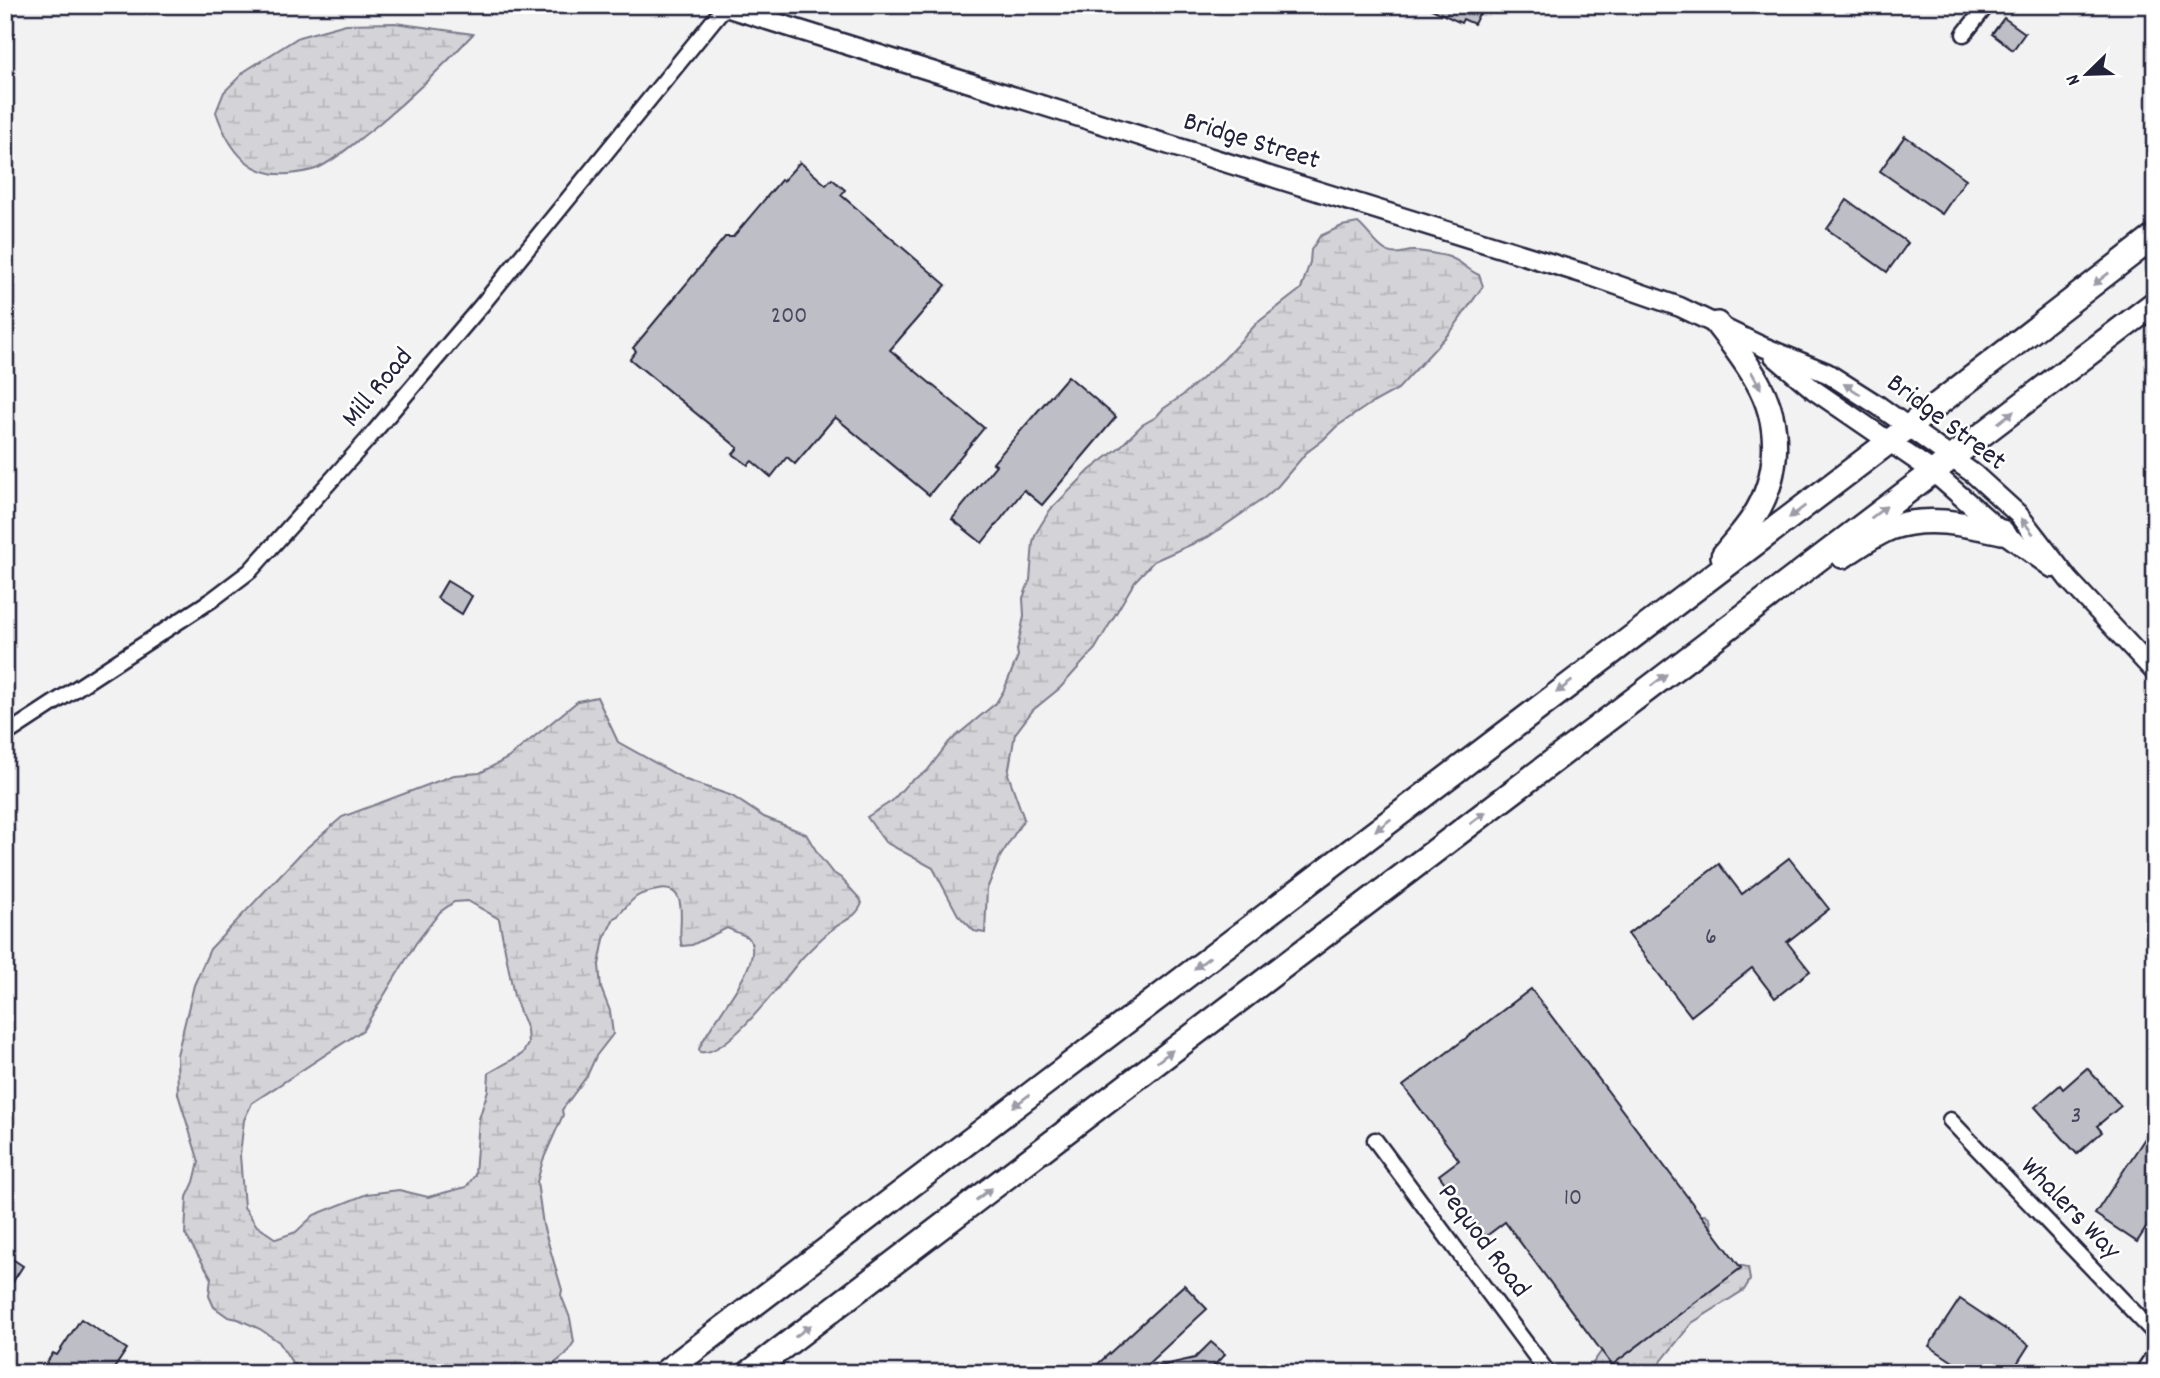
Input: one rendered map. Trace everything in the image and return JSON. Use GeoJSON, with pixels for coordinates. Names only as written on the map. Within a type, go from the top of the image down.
{"type":"FeatureCollection","features":[{"type":"Feature","properties":{"kind":"highway"},"geometry":{"type":"LineString","coordinates":[[664,1373],[1890,441],[2155,236]]}},
{"type":"Feature","properties":{"kind":"highway"},"geometry":{"type":"LineString","coordinates":[[749,1373],[2155,303]]}},
{"type":"Feature","properties":{"kind":"highway"},"geometry":{"type":"LineString","coordinates":[[1698,586],[1755,516],[1768,488],[1774,457],[1775,437],[1766,400],[1748,366],[1717,324]]}},
{"type":"Feature","properties":{"kind":"highway"},"geometry":{"type":"LineString","coordinates":[[1719,634],[1889,529],[1915,522],[1938,521],[2002,532]]}},
{"type":"Feature","properties":{"kind":"main road"},"geometry":{"type":"LineString","coordinates":[[2145,1373],[2155,1358]]}},
{"type":"Feature","properties":{"kind":"street"},"geometry":{"type":"LineString","coordinates":[[1964,34],[1987,5]]}},
{"type":"Feature","properties":{"kind":"street","name":"Bridge Street"},"geometry":{"type":"LineString","coordinates":[[723,6],[1588,275],[1680,307],[1761,346],[1827,373],[1909,426],[1951,457],[2018,514],[2069,580],[2155,672]]}},
{"type":"Feature","properties":{"kind":"street","name":"Mill Road"},"geometry":{"type":"LineString","coordinates":[[5,735],[213,599],[250,571],[369,438],[481,306],[723,6]]}},
{"type":"Feature","properties":{"kind":"street","name":"Bridge Street"},"geometry":{"type":"LineString","coordinates":[[1761,346],[1814,390],[1932,471],[2002,532],[2069,580]]}},
{"type":"Feature","properties":{"kind":"street","name":"Whalers Way"},"geometry":{"type":"LineString","coordinates":[[1950,1120],[2155,1334]]}},
{"type":"Feature","properties":{"kind":"street","name":"Pequod Road"},"geometry":{"type":"LineString","coordinates":[[1376,1140],[1548,1373]]}},
{"type":"Feature","properties":{"kind":"green space"},"geometry":{"type":"Polygon","coordinates":[[[395,23],[473,34],[438,71],[388,116],[318,168],[297,173],[267,172],[244,160],[235,150],[216,112],[224,92],[245,71],[299,37],[346,24],[395,23]]]}},
{"type":"Feature","properties":{"kind":"green space"},"geometry":{"type":"Polygon","coordinates":[[[1358,223],[1386,251],[1421,251],[1446,256],[1479,275],[1483,286],[1452,330],[1398,389],[1336,427],[1306,453],[1263,499],[1208,537],[1154,561],[1135,581],[1095,649],[1060,688],[1033,710],[1015,734],[1008,774],[1024,819],[1000,857],[987,889],[985,933],[974,931],[958,915],[933,868],[885,842],[867,817],[892,801],[908,783],[927,771],[949,742],[996,703],[1004,690],[1018,656],[1024,616],[1023,598],[1030,580],[1033,542],[1050,510],[1090,470],[1120,447],[1142,425],[1183,395],[1224,359],[1257,323],[1301,289],[1311,250],[1320,236],[1342,226],[1358,223]]]}},
{"type":"Feature","properties":{"kind":"green space"},"geometry":{"type":"Polygon","coordinates":[[[597,697],[618,742],[686,780],[732,796],[764,817],[806,834],[832,872],[860,899],[860,908],[830,931],[802,958],[769,999],[725,1043],[711,1051],[700,1052],[704,1038],[747,970],[752,947],[749,938],[727,928],[692,945],[682,946],[680,901],[676,894],[669,890],[639,895],[614,918],[604,939],[599,965],[601,988],[610,1011],[613,1034],[562,1110],[563,1115],[543,1160],[537,1182],[543,1225],[562,1290],[561,1295],[570,1318],[574,1342],[566,1354],[543,1373],[302,1373],[279,1342],[260,1329],[228,1317],[214,1307],[209,1296],[211,1277],[185,1234],[187,1197],[199,1162],[178,1094],[177,1055],[194,985],[210,949],[303,851],[342,817],[454,775],[480,773],[508,758],[578,701],[597,697]],[[468,901],[454,902],[440,912],[416,943],[363,1030],[252,1103],[244,1120],[240,1155],[244,1207],[257,1226],[276,1239],[296,1232],[314,1215],[367,1194],[399,1190],[428,1197],[466,1187],[475,1175],[479,1119],[488,1090],[489,1073],[522,1054],[528,1044],[527,1030],[514,996],[499,919],[468,901]]]}},
{"type":"Feature","properties":{"kind":"green space"},"geometry":{"type":"Polygon","coordinates":[[[1705,1214],[1710,1218],[1714,1245],[1728,1263],[1748,1267],[1750,1280],[1744,1290],[1692,1323],[1652,1373],[1591,1373],[1593,1363],[1696,1219],[1705,1214]]]}},
{"type":"Feature","properties":{"kind":"building"},"geometry":{"type":"Polygon","coordinates":[[[1423,5],[1472,5],[1481,10],[1474,24],[1463,19],[1461,23],[1423,5]]]}},
{"type":"Feature","properties":{"kind":"building"},"geometry":{"type":"Polygon","coordinates":[[[2004,18],[2025,33],[2013,50],[1992,34],[2004,18]]]}},
{"type":"Feature","properties":{"kind":"building"},"geometry":{"type":"Polygon","coordinates":[[[1905,136],[1966,179],[1942,214],[1880,171],[1905,136]]]}},
{"type":"Feature","properties":{"kind":"building"},"geometry":{"type":"Polygon","coordinates":[[[800,162],[826,185],[832,179],[845,190],[841,195],[946,285],[890,350],[984,428],[929,495],[835,417],[795,464],[787,457],[771,477],[752,461],[748,465],[733,454],[738,448],[630,359],[636,351],[633,348],[725,237],[733,237],[781,180],[783,181],[800,162]]]}},
{"type":"Feature","properties":{"kind":"building"},"geometry":{"type":"Polygon","coordinates":[[[1847,200],[1908,243],[1887,272],[1827,229],[1847,200]]]}},
{"type":"Feature","properties":{"kind":"building"},"geometry":{"type":"Polygon","coordinates":[[[1068,376],[1116,417],[1042,505],[1024,490],[982,543],[952,519],[996,465],[993,463],[1068,376]]]}},
{"type":"Feature","properties":{"kind":"building"},"geometry":{"type":"Polygon","coordinates":[[[447,581],[472,596],[462,614],[437,598],[447,581]]]}},
{"type":"Feature","properties":{"kind":"building"},"geometry":{"type":"Polygon","coordinates":[[[1789,858],[1829,909],[1787,942],[1810,971],[1775,998],[1752,968],[1691,1016],[1628,934],[1719,864],[1742,894],[1789,858]]]}},
{"type":"Feature","properties":{"kind":"building"},"geometry":{"type":"Polygon","coordinates":[[[1531,989],[1741,1268],[1612,1365],[1505,1222],[1485,1237],[1439,1175],[1459,1160],[1403,1086],[1531,989]]]}},
{"type":"Feature","properties":{"kind":"building"},"geometry":{"type":"Polygon","coordinates":[[[2087,1068],[2121,1106],[2097,1126],[2102,1132],[2077,1154],[2035,1107],[2060,1085],[2063,1089],[2087,1068]]]}},
{"type":"Feature","properties":{"kind":"building"},"geometry":{"type":"Polygon","coordinates":[[[2155,1123],[2155,1214],[2137,1242],[2095,1214],[2155,1123]]]}},
{"type":"Feature","properties":{"kind":"building"},"geometry":{"type":"Polygon","coordinates":[[[5,1254],[23,1266],[5,1294],[5,1254]]]}},
{"type":"Feature","properties":{"kind":"building"},"geometry":{"type":"Polygon","coordinates":[[[1184,1285],[1207,1309],[1138,1373],[1088,1373],[1184,1285]]]}},
{"type":"Feature","properties":{"kind":"building"},"geometry":{"type":"Polygon","coordinates":[[[1960,1299],[2029,1345],[2011,1373],[1946,1373],[1953,1362],[1929,1346],[1960,1299]]]}},
{"type":"Feature","properties":{"kind":"building"},"geometry":{"type":"Polygon","coordinates":[[[81,1319],[127,1349],[111,1373],[40,1373],[53,1353],[57,1355],[81,1319]]]}},
{"type":"Feature","properties":{"kind":"building"},"geometry":{"type":"Polygon","coordinates":[[[1211,1342],[1225,1354],[1207,1373],[1156,1373],[1155,1367],[1195,1358],[1211,1342]]]}}]}
